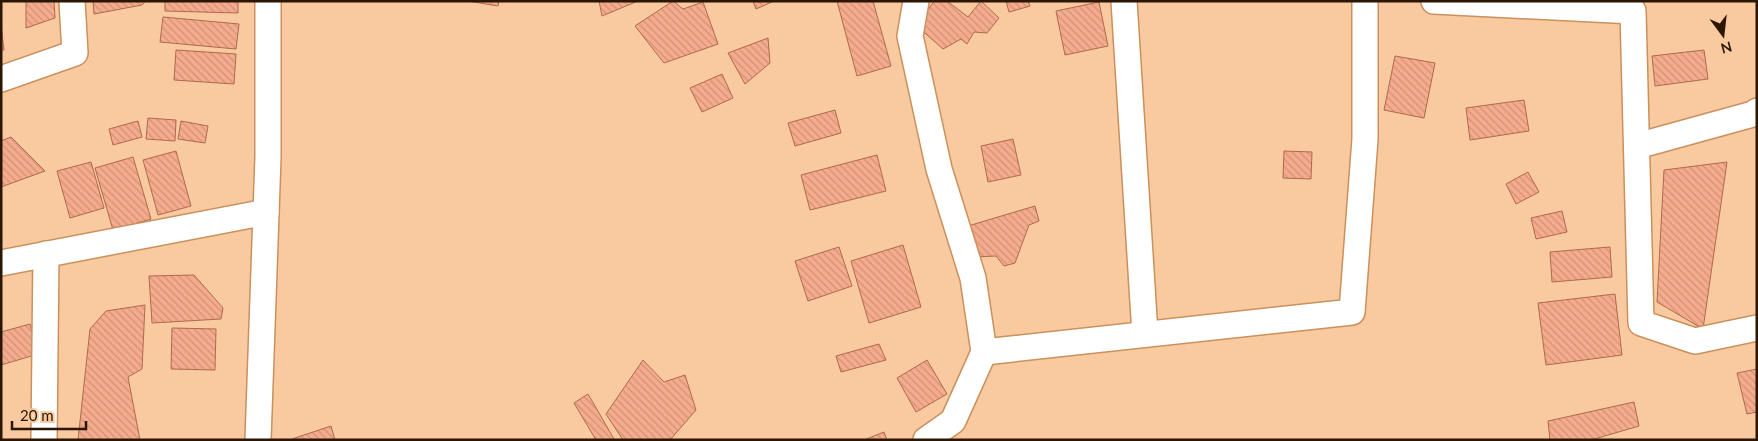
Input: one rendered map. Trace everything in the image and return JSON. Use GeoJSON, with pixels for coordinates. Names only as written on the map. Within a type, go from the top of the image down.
{"type":"FeatureCollection","features":[{"type":"Feature","properties":{"kind":"street"},"geometry":{"type":"LineString","coordinates":[[1,79],[75,54],[72,1]]}},
{"type":"Feature","properties":{"kind":"street"},"geometry":{"type":"LineString","coordinates":[[258,440],[268,157],[268,1]]}},
{"type":"Feature","properties":{"kind":"street"},"geometry":{"type":"LineString","coordinates":[[916,1],[910,36],[939,169],[973,278],[984,352],[953,421],[926,440]]}},
{"type":"Feature","properties":{"kind":"street"},"geometry":{"type":"LineString","coordinates":[[1124,1],[1145,334]]}},
{"type":"Feature","properties":{"kind":"street"},"geometry":{"type":"LineString","coordinates":[[984,352],[1352,312],[1365,139],[1365,1]]}},
{"type":"Feature","properties":{"kind":"street"},"geometry":{"type":"LineString","coordinates":[[1434,1],[1632,6],[1641,323],[1695,342],[1757,328]]}},
{"type":"Feature","properties":{"kind":"street"},"geometry":{"type":"LineString","coordinates":[[1637,146],[1753,114],[1757,111]]}},
{"type":"Feature","properties":{"kind":"street"},"geometry":{"type":"LineString","coordinates":[[1,263],[266,212]]}},
{"type":"Feature","properties":{"kind":"street"},"geometry":{"type":"LineString","coordinates":[[44,440],[46,254]]}},
{"type":"Feature","properties":{"kind":"building"},"geometry":{"type":"Polygon","coordinates":[[[26,1],[54,1],[55,18],[26,28],[26,1]]]}},
{"type":"Feature","properties":{"kind":"building"},"geometry":{"type":"Polygon","coordinates":[[[93,1],[146,1],[142,5],[94,14],[93,1]]]}},
{"type":"Feature","properties":{"kind":"building"},"geometry":{"type":"Polygon","coordinates":[[[165,1],[238,1],[238,13],[165,11],[165,1]]]}},
{"type":"Feature","properties":{"kind":"building"},"geometry":{"type":"Polygon","coordinates":[[[468,1],[499,1],[498,6],[468,1]]]}},
{"type":"Feature","properties":{"kind":"building"},"geometry":{"type":"Polygon","coordinates":[[[599,1],[638,1],[602,16],[599,1]]]}},
{"type":"Feature","properties":{"kind":"building"},"geometry":{"type":"Polygon","coordinates":[[[673,1],[683,9],[703,2],[718,44],[664,63],[635,26],[673,1]]]}},
{"type":"Feature","properties":{"kind":"building"},"geometry":{"type":"Polygon","coordinates":[[[753,1],[774,1],[756,9],[753,1]]]}},
{"type":"Feature","properties":{"kind":"building"},"geometry":{"type":"Polygon","coordinates":[[[837,1],[873,1],[891,66],[857,76],[837,1]]]}},
{"type":"Feature","properties":{"kind":"building"},"geometry":{"type":"Polygon","coordinates":[[[934,1],[947,1],[968,17],[981,1],[999,18],[987,33],[974,32],[967,44],[961,39],[943,49],[917,26],[934,1]]]}},
{"type":"Feature","properties":{"kind":"building"},"geometry":{"type":"Polygon","coordinates":[[[1006,1],[1028,1],[1030,6],[1009,12],[1006,1]]]}},
{"type":"Feature","properties":{"kind":"building"},"geometry":{"type":"Polygon","coordinates":[[[1099,2],[1108,46],[1065,55],[1056,11],[1099,2]]]}},
{"type":"Feature","properties":{"kind":"building"},"geometry":{"type":"Polygon","coordinates":[[[163,17],[239,24],[236,49],[160,42],[163,17]]]}},
{"type":"Feature","properties":{"kind":"building"},"geometry":{"type":"Polygon","coordinates":[[[1,25],[4,50],[1,50],[1,25]]]}},
{"type":"Feature","properties":{"kind":"building"},"geometry":{"type":"Polygon","coordinates":[[[768,38],[770,63],[745,84],[728,53],[768,38]]]}},
{"type":"Feature","properties":{"kind":"building"},"geometry":{"type":"Polygon","coordinates":[[[176,50],[236,54],[234,84],[174,80],[176,50]]]}},
{"type":"Feature","properties":{"kind":"building"},"geometry":{"type":"Polygon","coordinates":[[[1704,50],[1708,79],[1655,86],[1652,56],[1704,50]]]}},
{"type":"Feature","properties":{"kind":"building"},"geometry":{"type":"Polygon","coordinates":[[[1395,56],[1435,63],[1424,118],[1384,110],[1395,56]]]}},
{"type":"Feature","properties":{"kind":"building"},"geometry":{"type":"Polygon","coordinates":[[[722,74],[733,98],[702,112],[690,88],[722,74]]]}},
{"type":"Feature","properties":{"kind":"building"},"geometry":{"type":"Polygon","coordinates":[[[1524,100],[1529,131],[1470,140],[1466,108],[1524,100]]]}},
{"type":"Feature","properties":{"kind":"building"},"geometry":{"type":"Polygon","coordinates":[[[835,110],[841,133],[795,146],[788,123],[835,110]]]}},
{"type":"Feature","properties":{"kind":"building"},"geometry":{"type":"Polygon","coordinates":[[[148,118],[176,120],[175,141],[146,139],[148,118]]]}},
{"type":"Feature","properties":{"kind":"building"},"geometry":{"type":"Polygon","coordinates":[[[138,121],[142,137],[113,145],[109,129],[138,121]]]}},
{"type":"Feature","properties":{"kind":"building"},"geometry":{"type":"Polygon","coordinates":[[[181,121],[208,126],[205,143],[178,139],[181,121]]]}},
{"type":"Feature","properties":{"kind":"building"},"geometry":{"type":"Polygon","coordinates":[[[11,137],[45,171],[1,187],[1,141],[11,137]]]}},
{"type":"Feature","properties":{"kind":"building"},"geometry":{"type":"Polygon","coordinates":[[[1013,139],[1021,175],[988,182],[981,146],[1013,139]]]}},
{"type":"Feature","properties":{"kind":"building"},"geometry":{"type":"Polygon","coordinates":[[[176,151],[191,206],[158,215],[143,160],[176,151]]]}},
{"type":"Feature","properties":{"kind":"building"},"geometry":{"type":"Polygon","coordinates":[[[1284,151],[1312,152],[1311,179],[1283,178],[1284,151]]]}},
{"type":"Feature","properties":{"kind":"building"},"geometry":{"type":"Polygon","coordinates":[[[877,155],[886,191],[810,210],[801,175],[877,155]]]}},
{"type":"Feature","properties":{"kind":"building"},"geometry":{"type":"Polygon","coordinates":[[[133,157],[151,219],[113,230],[95,168],[133,157]]]}},
{"type":"Feature","properties":{"kind":"building"},"geometry":{"type":"Polygon","coordinates":[[[91,162],[104,208],[70,218],[57,171],[91,162]]]}},
{"type":"Feature","properties":{"kind":"building"},"geometry":{"type":"Polygon","coordinates":[[[1727,162],[1703,329],[1657,302],[1664,170],[1727,162]]]}},
{"type":"Feature","properties":{"kind":"building"},"geometry":{"type":"Polygon","coordinates":[[[1528,172],[1539,192],[1516,204],[1506,184],[1528,172]]]}},
{"type":"Feature","properties":{"kind":"building"},"geometry":{"type":"Polygon","coordinates":[[[1035,206],[1039,221],[1029,225],[1015,263],[1004,266],[996,256],[974,257],[968,226],[1035,206]]]}},
{"type":"Feature","properties":{"kind":"building"},"geometry":{"type":"Polygon","coordinates":[[[1562,211],[1567,232],[1536,239],[1531,218],[1562,211]]]}},
{"type":"Feature","properties":{"kind":"building"},"geometry":{"type":"Polygon","coordinates":[[[903,245],[921,307],[869,323],[851,261],[903,245]]]}},
{"type":"Feature","properties":{"kind":"building"},"geometry":{"type":"Polygon","coordinates":[[[839,247],[852,286],[808,301],[795,261],[839,247]]]}},
{"type":"Feature","properties":{"kind":"building"},"geometry":{"type":"Polygon","coordinates":[[[1610,247],[1612,277],[1552,282],[1550,252],[1610,247]]]}},
{"type":"Feature","properties":{"kind":"building"},"geometry":{"type":"Polygon","coordinates":[[[194,275],[223,308],[221,319],[152,323],[149,276],[194,275]]]}},
{"type":"Feature","properties":{"kind":"building"},"geometry":{"type":"Polygon","coordinates":[[[1615,294],[1622,355],[1546,365],[1538,303],[1615,294]]]}},
{"type":"Feature","properties":{"kind":"building"},"geometry":{"type":"Polygon","coordinates":[[[145,305],[142,369],[128,377],[140,440],[78,440],[90,329],[106,311],[145,305]]]}},
{"type":"Feature","properties":{"kind":"building"},"geometry":{"type":"Polygon","coordinates":[[[30,324],[38,354],[1,365],[1,332],[30,324]]]}},
{"type":"Feature","properties":{"kind":"building"},"geometry":{"type":"Polygon","coordinates":[[[172,328],[216,329],[215,370],[171,369],[172,328]]]}},
{"type":"Feature","properties":{"kind":"building"},"geometry":{"type":"Polygon","coordinates":[[[879,344],[886,360],[841,372],[836,356],[879,344]]]}},
{"type":"Feature","properties":{"kind":"building"},"geometry":{"type":"Polygon","coordinates":[[[643,360],[664,382],[685,375],[696,410],[670,440],[623,440],[606,414],[643,360]]]}},
{"type":"Feature","properties":{"kind":"building"},"geometry":{"type":"Polygon","coordinates":[[[927,360],[947,394],[916,412],[897,378],[927,360]]]}},
{"type":"Feature","properties":{"kind":"building"},"geometry":{"type":"Polygon","coordinates":[[[1757,369],[1757,412],[1747,414],[1737,373],[1757,369]]]}},
{"type":"Feature","properties":{"kind":"building"},"geometry":{"type":"Polygon","coordinates":[[[588,394],[614,439],[596,440],[574,403],[588,394]]]}},
{"type":"Feature","properties":{"kind":"building"},"geometry":{"type":"Polygon","coordinates":[[[1634,402],[1639,426],[1591,440],[1550,440],[1548,421],[1634,402]]]}},
{"type":"Feature","properties":{"kind":"building"},"geometry":{"type":"Polygon","coordinates":[[[331,426],[335,440],[292,440],[292,439],[331,426]]]}},
{"type":"Feature","properties":{"kind":"building"},"geometry":{"type":"Polygon","coordinates":[[[884,432],[887,440],[864,440],[884,432]]]}}]}
